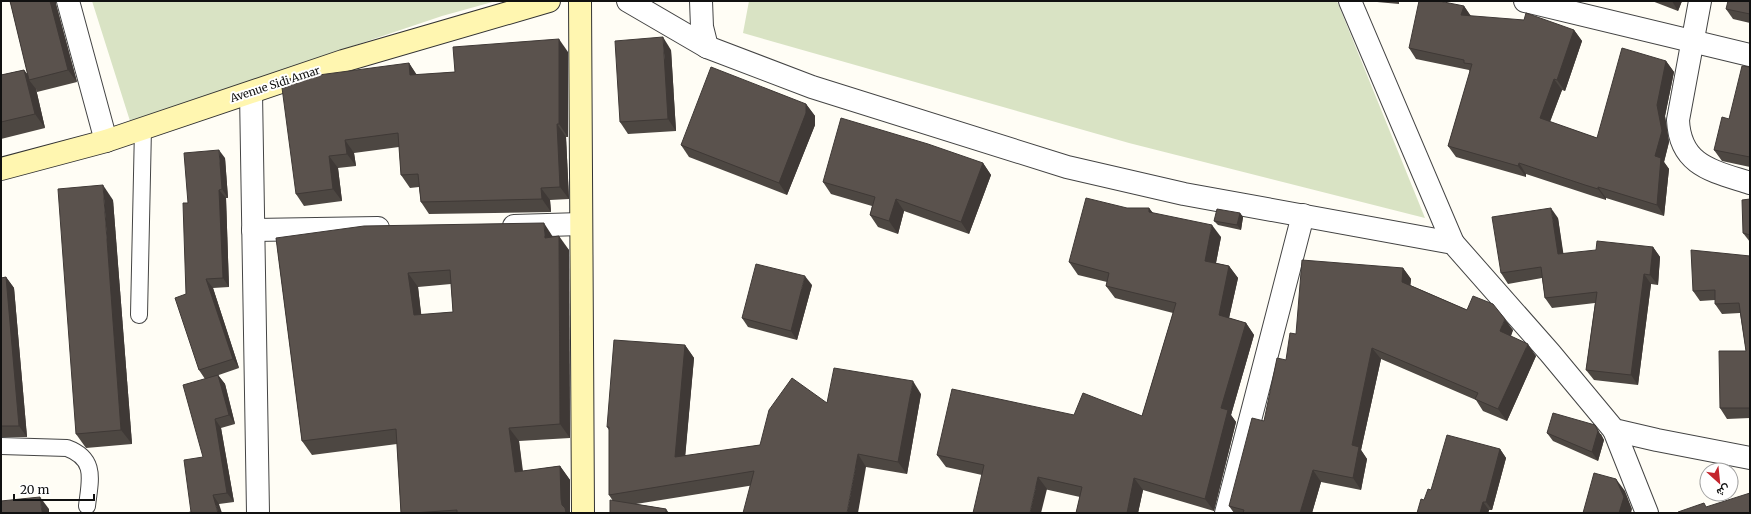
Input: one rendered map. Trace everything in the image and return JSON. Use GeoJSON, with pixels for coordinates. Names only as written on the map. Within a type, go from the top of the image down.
{"type":"FeatureCollection","features":[{"type":"Feature","properties":{"kind":"street"},"geometry":{"type":"LineString","coordinates":[[68,1],[106,141]]}},
{"type":"Feature","properties":{"kind":"street","name":"Avenue Sidi Amar"},"geometry":{"type":"LineString","coordinates":[[1,169],[106,141],[343,61],[549,1]]}},
{"type":"Feature","properties":{"kind":"street"},"geometry":{"type":"LineString","coordinates":[[580,1],[583,513]]}},
{"type":"Feature","properties":{"kind":"street"},"geometry":{"type":"LineString","coordinates":[[628,1],[707,48],[812,87],[1067,167],[1184,194],[1453,243]]}},
{"type":"Feature","properties":{"kind":"street"},"geometry":{"type":"LineString","coordinates":[[701,1],[702,27],[707,48]]}},
{"type":"Feature","properties":{"kind":"street"},"geometry":{"type":"LineString","coordinates":[[1350,1],[1453,243],[1550,353],[1614,430],[1647,513]]}},
{"type":"Feature","properties":{"kind":"street"},"geometry":{"type":"LineString","coordinates":[[1525,1],[1750,55]]}},
{"type":"Feature","properties":{"kind":"street"},"geometry":{"type":"LineString","coordinates":[[1700,1],[1678,120],[1679,134],[1684,148],[1696,162],[1712,171],[1750,183]]}},
{"type":"Feature","properties":{"kind":"street"},"geometry":{"type":"LineString","coordinates":[[251,93],[258,513]]}},
{"type":"Feature","properties":{"kind":"street"},"geometry":{"type":"LineString","coordinates":[[1226,513],[1304,215]]}},
{"type":"Feature","properties":{"kind":"street"},"geometry":{"type":"LineString","coordinates":[[493,226],[581,224]]}},
{"type":"Feature","properties":{"kind":"street"},"geometry":{"type":"LineString","coordinates":[[253,230],[397,228]]}},
{"type":"Feature","properties":{"kind":"street"},"geometry":{"type":"LineString","coordinates":[[1614,430],[1750,458]]}},
{"type":"Feature","properties":{"kind":"lane"},"geometry":{"type":"LineString","coordinates":[[139,315],[143,128]]}},
{"type":"Feature","properties":{"kind":"lane"},"geometry":{"type":"LineString","coordinates":[[1,446],[66,448],[76,452],[84,458],[90,471],[87,506]]}},
{"type":"Feature","properties":{"kind":"green space"},"geometry":{"type":"Polygon","coordinates":[[[92,1],[496,1],[442,16],[130,121],[92,1]]]}},
{"type":"Feature","properties":{"kind":"green space"},"geometry":{"type":"Polygon","coordinates":[[[749,1],[1337,1],[1425,218],[1129,143],[743,33],[749,1]]]}},
{"type":"Feature","properties":{"kind":"building"},"geometry":{"type":"Polygon","coordinates":[[[10,1],[50,1],[68,70],[29,80],[10,1]]]}},
{"type":"Feature","properties":{"kind":"building"},"geometry":{"type":"Polygon","coordinates":[[[1419,1],[1439,1],[1464,6],[1461,15],[1524,20],[1526,13],[1574,30],[1557,80],[1554,79],[1540,118],[1597,138],[1622,48],[1666,61],[1657,105],[1662,131],[1655,156],[1661,158],[1657,205],[1598,187],[1598,189],[1519,163],[1518,166],[1448,146],[1472,64],[1464,63],[1464,60],[1409,48],[1419,1]]]}},
{"type":"Feature","properties":{"kind":"building"},"geometry":{"type":"Polygon","coordinates":[[[1728,1],[1750,1],[1750,14],[1726,9],[1728,1]]]}},
{"type":"Feature","properties":{"kind":"building"},"geometry":{"type":"Polygon","coordinates":[[[663,37],[668,119],[620,122],[615,41],[663,37]]]}},
{"type":"Feature","properties":{"kind":"building"},"geometry":{"type":"Polygon","coordinates":[[[559,39],[559,124],[557,124],[560,187],[541,188],[542,199],[421,202],[418,174],[401,175],[398,133],[345,140],[347,154],[329,156],[333,189],[296,194],[281,80],[409,63],[410,75],[455,72],[453,47],[559,39]]]}},
{"type":"Feature","properties":{"kind":"building"},"geometry":{"type":"Polygon","coordinates":[[[1742,66],[1750,67],[1750,157],[1714,150],[1722,117],[1729,119],[1742,66]]]}},
{"type":"Feature","properties":{"kind":"building"},"geometry":{"type":"Polygon","coordinates":[[[711,67],[806,104],[806,113],[779,183],[681,145],[711,67]]]}},
{"type":"Feature","properties":{"kind":"building"},"geometry":{"type":"Polygon","coordinates":[[[24,70],[35,114],[1,122],[1,75],[24,70]]]}},
{"type":"Feature","properties":{"kind":"building"},"geometry":{"type":"Polygon","coordinates":[[[841,118],[928,144],[983,163],[961,222],[896,199],[889,221],[870,215],[875,197],[823,182],[841,118]]]}},
{"type":"Feature","properties":{"kind":"building"},"geometry":{"type":"Polygon","coordinates":[[[219,150],[222,189],[219,190],[223,278],[206,279],[233,359],[199,370],[175,298],[186,294],[183,203],[188,203],[184,153],[219,150]]]}},
{"type":"Feature","properties":{"kind":"building"},"geometry":{"type":"Polygon","coordinates":[[[103,185],[121,430],[76,434],[58,189],[103,185]]]}},
{"type":"Feature","properties":{"kind":"building"},"geometry":{"type":"Polygon","coordinates":[[[1086,198],[1127,208],[1149,208],[1149,212],[1212,225],[1205,261],[1229,266],[1219,315],[1246,323],[1221,408],[1228,410],[1205,499],[1134,478],[1127,513],[1076,513],[1082,487],[1038,477],[1030,513],[973,513],[984,465],[937,455],[952,389],[1074,415],[1083,393],[1142,416],[1176,303],[1106,286],[1109,273],[1069,262],[1086,198]]]}},
{"type":"Feature","properties":{"kind":"building"},"geometry":{"type":"Polygon","coordinates":[[[1750,199],[1750,235],[1743,233],[1742,200],[1750,199]]]}},
{"type":"Feature","properties":{"kind":"building"},"geometry":{"type":"Polygon","coordinates":[[[1551,208],[1558,254],[1596,250],[1597,241],[1653,247],[1650,275],[1644,274],[1631,375],[1586,370],[1597,292],[1545,298],[1541,267],[1501,273],[1492,217],[1551,208]]]}},
{"type":"Feature","properties":{"kind":"building"},"geometry":{"type":"Polygon","coordinates":[[[1217,209],[1240,213],[1237,225],[1214,221],[1217,209]]]}},
{"type":"Feature","properties":{"kind":"building"},"geometry":{"type":"Polygon","coordinates":[[[544,223],[545,238],[559,236],[560,424],[509,428],[515,472],[560,466],[561,499],[566,513],[457,513],[457,510],[401,513],[396,429],[302,441],[276,238],[364,226],[544,223]],[[450,270],[408,273],[414,315],[453,312],[450,270]]]}},
{"type":"Feature","properties":{"kind":"building"},"geometry":{"type":"Polygon","coordinates":[[[1691,250],[1750,256],[1750,408],[1720,408],[1719,351],[1746,351],[1739,303],[1715,304],[1715,290],[1693,291],[1691,250]]]}},
{"type":"Feature","properties":{"kind":"building"},"geometry":{"type":"Polygon","coordinates":[[[1302,260],[1403,268],[1402,282],[1467,310],[1473,296],[1493,304],[1505,319],[1500,331],[1528,344],[1498,409],[1475,399],[1478,393],[1372,348],[1352,445],[1359,447],[1353,478],[1313,470],[1300,513],[1243,513],[1244,510],[1229,506],[1252,418],[1264,421],[1277,358],[1286,360],[1290,333],[1296,334],[1302,260]]]}},
{"type":"Feature","properties":{"kind":"building"},"geometry":{"type":"Polygon","coordinates":[[[756,264],[805,276],[791,331],[742,318],[756,264]]]}},
{"type":"Feature","properties":{"kind":"building"},"geometry":{"type":"Polygon","coordinates":[[[6,277],[19,426],[1,426],[1,278],[6,277]]]}},
{"type":"Feature","properties":{"kind":"building"},"geometry":{"type":"Polygon","coordinates":[[[614,340],[685,345],[675,457],[760,445],[769,410],[792,378],[827,403],[834,368],[913,381],[898,462],[858,454],[847,513],[743,513],[754,471],[609,495],[609,427],[607,427],[614,340]]]}},
{"type":"Feature","properties":{"kind":"building"},"geometry":{"type":"Polygon","coordinates":[[[218,375],[229,415],[215,419],[227,493],[213,495],[218,513],[186,513],[191,512],[184,460],[203,457],[183,385],[218,375]]]}},
{"type":"Feature","properties":{"kind":"building"},"geometry":{"type":"Polygon","coordinates":[[[1553,413],[1595,425],[1598,431],[1592,452],[1547,433],[1553,413]]]}},
{"type":"Feature","properties":{"kind":"building"},"geometry":{"type":"Polygon","coordinates":[[[1447,435],[1500,449],[1486,502],[1483,502],[1480,513],[1417,513],[1421,499],[1424,500],[1428,489],[1431,490],[1447,435]]]}},
{"type":"Feature","properties":{"kind":"building"},"geometry":{"type":"Polygon","coordinates":[[[1594,473],[1616,479],[1624,497],[1619,513],[1583,513],[1594,473]]]}},
{"type":"Feature","properties":{"kind":"building"},"geometry":{"type":"Polygon","coordinates":[[[1750,493],[1750,513],[1678,513],[1704,503],[1706,507],[1722,502],[1739,502],[1739,496],[1750,493]]]}},
{"type":"Feature","properties":{"kind":"building"},"geometry":{"type":"Polygon","coordinates":[[[40,497],[42,513],[1,513],[1,501],[40,497]]]}},
{"type":"Feature","properties":{"kind":"building"},"geometry":{"type":"Polygon","coordinates":[[[610,500],[666,509],[666,513],[610,513],[610,500]]]}}]}
